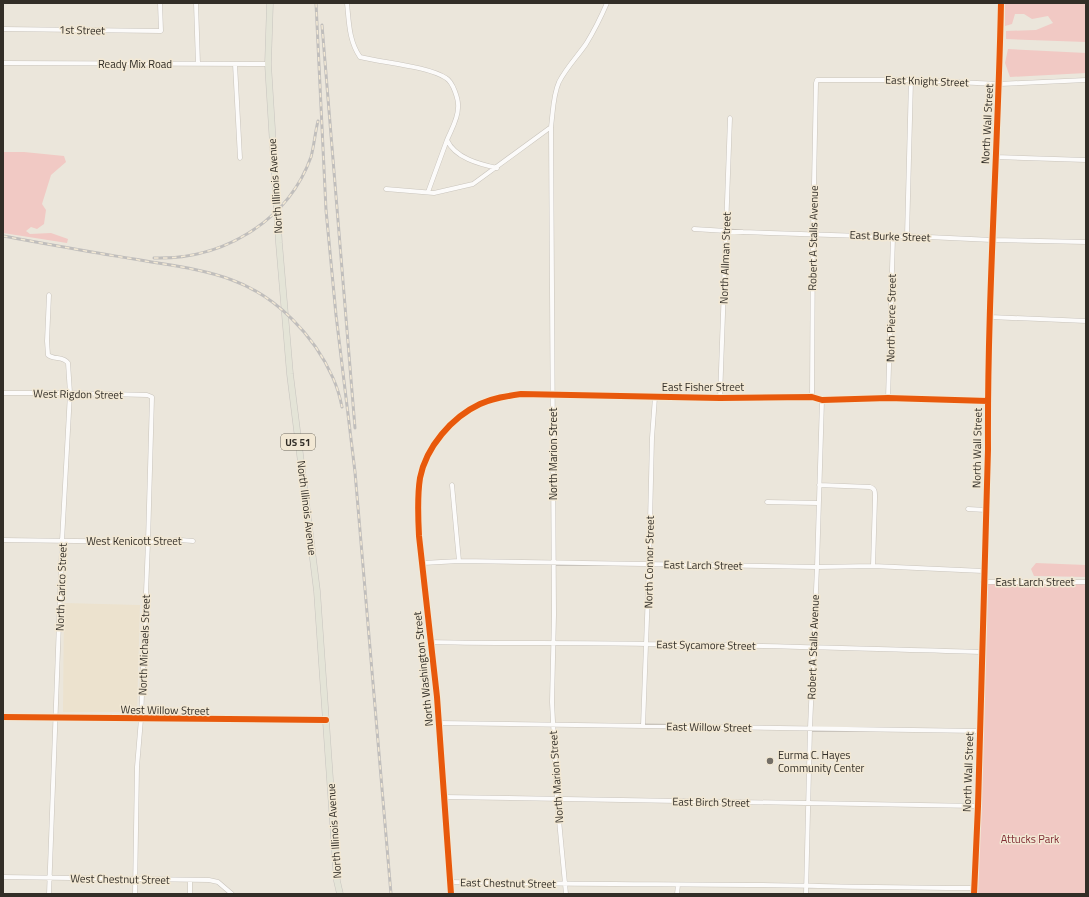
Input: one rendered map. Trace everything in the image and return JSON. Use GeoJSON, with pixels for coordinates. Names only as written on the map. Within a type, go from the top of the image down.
{"type":"FeatureCollection","features":[{"type":"Feature","properties":{"kind":"main road","name":"North Illinois Avenue"},"geometry":{"type":"LineString","coordinates":[[270,3],[268,64],[279,243],[290,374],[317,591],[337,881],[340,894]]}},
{"type":"Feature","properties":{"kind":"main road","name":"US 51"},"geometry":{"type":"LineString","coordinates":[[335,894],[337,881]]}},
{"type":"Feature","properties":{"kind":"street","name":"1st Street"},"geometry":{"type":"LineString","coordinates":[[3,29],[161,31],[160,3]]}},
{"type":"Feature","properties":{"kind":"street"},"geometry":{"type":"LineString","coordinates":[[196,3],[198,64]]}},
{"type":"Feature","properties":{"kind":"street"},"geometry":{"type":"LineString","coordinates":[[347,3],[350,35],[354,48],[360,58],[428,70],[447,78],[454,88],[458,108],[454,124],[428,192]]}},
{"type":"Feature","properties":{"kind":"street","name":"North Marion Street"},"geometry":{"type":"LineString","coordinates":[[566,894],[557,799],[553,725],[554,642],[551,127],[554,100],[559,83],[565,71],[600,20],[607,3]]}},
{"type":"Feature","properties":{"kind":"street","name":"North Wall Street"},"geometry":{"type":"LineString","coordinates":[[974,891],[978,806],[981,652],[988,449],[992,240],[1001,3]]}},
{"type":"Feature","properties":{"kind":"street","name":"Ready Mix Road"},"geometry":{"type":"LineString","coordinates":[[3,63],[268,64]]}},
{"type":"Feature","properties":{"kind":"street"},"geometry":{"type":"LineString","coordinates":[[235,64],[240,158]]}},
{"type":"Feature","properties":{"kind":"street","name":"East Knight Street"},"geometry":{"type":"LineString","coordinates":[[817,80],[911,80],[999,84],[1086,80]]}},
{"type":"Feature","properties":{"kind":"street","name":"Robert A Stalls Avenue"},"geometry":{"type":"LineString","coordinates":[[812,397],[813,234],[817,80]]}},
{"type":"Feature","properties":{"kind":"street"},"geometry":{"type":"LineString","coordinates":[[907,236],[911,80]]}},
{"type":"Feature","properties":{"kind":"street","name":"North Allman Street"},"geometry":{"type":"LineString","coordinates":[[720,398],[730,118]]}},
{"type":"Feature","properties":{"kind":"street"},"geometry":{"type":"LineString","coordinates":[[386,189],[434,193],[473,184],[497,168],[551,127]]}},
{"type":"Feature","properties":{"kind":"street"},"geometry":{"type":"LineString","coordinates":[[447,140],[450,147],[470,160],[497,168]]}},
{"type":"Feature","properties":{"kind":"street"},"geometry":{"type":"LineString","coordinates":[[995,157],[1086,160]]}},
{"type":"Feature","properties":{"kind":"street","name":"East Burke Street"},"geometry":{"type":"LineString","coordinates":[[694,228],[725,231],[1086,242]]}},
{"type":"Feature","properties":{"kind":"street","name":"North Pierce Street"},"geometry":{"type":"LineString","coordinates":[[888,398],[893,237]]}},
{"type":"Feature","properties":{"kind":"street","name":"North Carico Street"},"geometry":{"type":"LineString","coordinates":[[49,295],[47,341],[48,355],[51,357],[62,358],[68,363],[70,393],[62,541],[49,894]]}},
{"type":"Feature","properties":{"kind":"street"},"geometry":{"type":"LineString","coordinates":[[990,317],[1086,321]]}},
{"type":"Feature","properties":{"kind":"street","name":"West Rigdon Street"},"geometry":{"type":"LineString","coordinates":[[3,393],[147,395],[152,397]]}},
{"type":"Feature","properties":{"kind":"street","name":"East Fisher Street"},"geometry":{"type":"LineString","coordinates":[[435,445],[450,426],[465,413],[480,404],[500,397],[521,394],[720,398],[812,397],[822,400],[888,398],[988,401]]}},
{"type":"Feature","properties":{"kind":"street","name":"North Michaels Street"},"geometry":{"type":"LineString","coordinates":[[135,894],[137,767],[141,719],[152,397]]}},
{"type":"Feature","properties":{"kind":"street","name":"North Connor Street"},"geometry":{"type":"LineString","coordinates":[[643,726],[647,644],[652,438],[655,397]]}},
{"type":"Feature","properties":{"kind":"street","name":"Robert A Stalls Avenue"},"geometry":{"type":"LineString","coordinates":[[806,894],[810,728],[822,400]]}},
{"type":"Feature","properties":{"kind":"street","name":"North Washington Street"},"geometry":{"type":"LineString","coordinates":[[435,445],[428,457],[420,478],[418,510],[419,536],[439,723],[451,894]]}},
{"type":"Feature","properties":{"kind":"street"},"geometry":{"type":"LineString","coordinates":[[452,485],[459,561]]}},
{"type":"Feature","properties":{"kind":"street"},"geometry":{"type":"LineString","coordinates":[[819,485],[870,487],[875,491],[873,566]]}},
{"type":"Feature","properties":{"kind":"street"},"geometry":{"type":"LineString","coordinates":[[767,502],[818,503]]}},
{"type":"Feature","properties":{"kind":"street"},"geometry":{"type":"LineString","coordinates":[[968,509],[986,510]]}},
{"type":"Feature","properties":{"kind":"street","name":"West Kenicott Street"},"geometry":{"type":"LineString","coordinates":[[3,540],[148,542],[180,540],[192,541]]}},
{"type":"Feature","properties":{"kind":"street","name":"East Larch Street"},"geometry":{"type":"LineString","coordinates":[[423,563],[459,561],[817,567],[873,566],[984,570]]}},
{"type":"Feature","properties":{"kind":"street","name":"East Larch Street"},"geometry":{"type":"LineString","coordinates":[[983,582],[1086,582]]}},
{"type":"Feature","properties":{"kind":"street","name":"East Sycamore Street"},"geometry":{"type":"LineString","coordinates":[[431,642],[478,644],[554,642],[981,652]]}},
{"type":"Feature","properties":{"kind":"street","name":"West Willow Street"},"geometry":{"type":"LineString","coordinates":[[3,718],[326,720]]}},
{"type":"Feature","properties":{"kind":"street","name":"East Willow Street"},"geometry":{"type":"LineString","coordinates":[[439,723],[980,731]]}},
{"type":"Feature","properties":{"kind":"street","name":"East Birch Street"},"geometry":{"type":"LineString","coordinates":[[444,797],[978,806]]}},
{"type":"Feature","properties":{"kind":"street","name":"West Chestnut Street"},"geometry":{"type":"LineString","coordinates":[[3,877],[190,880],[218,882],[232,894]]}},
{"type":"Feature","properties":{"kind":"street"},"geometry":{"type":"LineString","coordinates":[[190,880],[190,894]]}},
{"type":"Feature","properties":{"kind":"street","name":"East Chestnut Street"},"geometry":{"type":"LineString","coordinates":[[450,882],[806,886],[974,891]]}},
{"type":"Feature","properties":{"kind":"street"},"geometry":{"type":"LineString","coordinates":[[677,894],[678,885]]}},
{"type":"Feature","properties":{"kind":"shaded area"},"geometry":{"type":"Polygon","coordinates":[[[64,603],[140,605],[137,712],[63,712],[64,603]]]}},
{"type":"Feature","properties":{"kind":"green space"},"geometry":{"type":"Polygon","coordinates":[[[1005,3],[1086,3],[1086,42],[1006,39],[1006,31],[1036,30],[1053,23],[1048,16],[1032,19],[1024,14],[1015,14],[1012,24],[1005,26],[1005,3]]]}},
{"type":"Feature","properties":{"kind":"green space"},"geometry":{"type":"Polygon","coordinates":[[[1008,49],[1086,53],[1086,73],[1010,77],[1005,63],[1008,49]]]}},
{"type":"Feature","properties":{"kind":"green space"},"geometry":{"type":"Polygon","coordinates":[[[3,152],[24,152],[64,156],[66,162],[51,175],[42,204],[46,210],[44,224],[37,229],[31,227],[26,231],[30,234],[51,233],[68,239],[67,243],[3,233],[3,152]]]}},
{"type":"Feature","properties":{"kind":"green space"},"geometry":{"type":"Polygon","coordinates":[[[1036,563],[1086,565],[1086,577],[1034,576],[1031,569],[1036,563]]]}},
{"type":"Feature","properties":{"kind":"green space","name":"Attucks Park"},"geometry":{"type":"Polygon","coordinates":[[[983,582],[1086,582],[1086,894],[973,894],[983,582]]]}},
{"type":"Feature","properties":{"kind":"railway"},"geometry":{"type":"LineString","coordinates":[[316,3],[326,210],[336,315],[355,472],[391,894]]}},
{"type":"Feature","properties":{"kind":"railway"},"geometry":{"type":"LineString","coordinates":[[322,25],[355,428]]}},
{"type":"Feature","properties":{"kind":"railway"},"geometry":{"type":"LineString","coordinates":[[154,258],[179,257],[203,252],[227,244],[249,233],[268,218],[286,201],[300,180],[311,157],[318,121]]}},
{"type":"Feature","properties":{"kind":"railway"},"geometry":{"type":"LineString","coordinates":[[3,236],[171,265],[220,276],[248,287],[264,296],[278,307],[304,332],[325,362],[336,385],[342,407]]}},
{"type":"Feature","properties":{"kind":"cycle path"},"geometry":{"type":"LineString","coordinates":[[974,894],[978,806],[988,449],[989,337],[1001,3]]}},
{"type":"Feature","properties":{"kind":"cycle path"},"geometry":{"type":"LineString","coordinates":[[451,894],[437,697],[419,536],[418,507],[419,485],[423,466],[434,444],[450,425],[480,404],[505,396],[521,394],[720,398],[812,397],[822,400],[888,398],[988,401]]}},
{"type":"Feature","properties":{"kind":"cycle path"},"geometry":{"type":"LineString","coordinates":[[3,717],[326,720]]}},
{"type":"Feature","properties":{"kind":"place","name":"Eurma C. Hayes Community Center"},"geometry":{"type":"Point","coordinates":[770,761]}}]}
